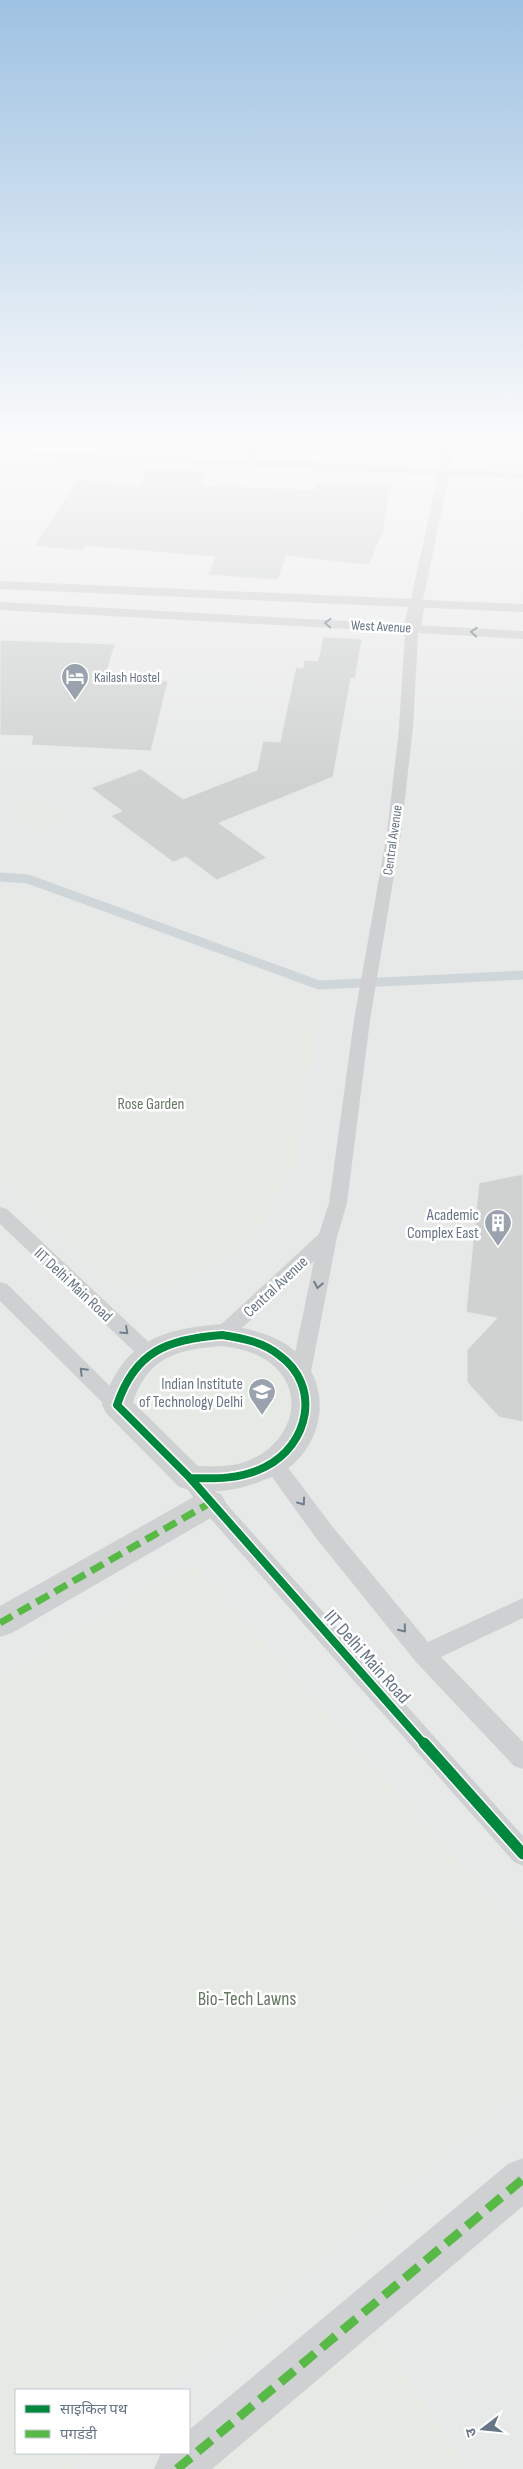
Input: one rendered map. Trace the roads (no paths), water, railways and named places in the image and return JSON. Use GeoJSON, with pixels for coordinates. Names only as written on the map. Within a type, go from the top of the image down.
{"type":"FeatureCollection","features":[{"type":"Feature","properties":{"kind":"street","name":"Central Avenue"},"geometry":{"type":"LineString","coordinates":[[412,628],[416,603]]}},
{"type":"Feature","properties":{"kind":"street"},"geometry":{"type":"LineString","coordinates":[[222,1335],[246,1339],[268,1348],[286,1360],[300,1377],[308,1399],[305,1422],[293,1445],[273,1463],[248,1474],[219,1480],[190,1478],[118,1405],[122,1386],[133,1368],[149,1354],[171,1342],[196,1336],[222,1335]]}},
{"type":"Feature","properties":{"kind":"street"},"geometry":{"type":"LineString","coordinates":[[0,1623],[210,1503]]}},
{"type":"Feature","properties":{"kind":"street"},"geometry":{"type":"LineString","coordinates":[[177,2469],[523,2179]]}},
{"type":"Feature","properties":{"kind":"lane","name":"Central Avenue"},"geometry":{"type":"LineString","coordinates":[[416,603],[426,557]]}},
{"type":"Feature","properties":{"kind":"lane","name":"West Avenue"},"geometry":{"type":"LineString","coordinates":[[0,585],[523,608]]}},
{"type":"Feature","properties":{"kind":"lane","name":"West Avenue"},"geometry":{"type":"LineString","coordinates":[[0,606],[523,635]]}},
{"type":"Feature","properties":{"kind":"lane","name":"Central Avenue"},"geometry":{"type":"LineString","coordinates":[[300,1377],[328,1237],[338,1203],[366,992],[394,833],[406,728],[412,628]]}},
{"type":"Feature","properties":{"kind":"lane","name":"IIT Delhi Main Road"},"geometry":{"type":"LineString","coordinates":[[0,1214],[149,1354]]}},
{"type":"Feature","properties":{"kind":"lane","name":"Central Avenue"},"geometry":{"type":"LineString","coordinates":[[222,1335],[328,1237]]}},
{"type":"Feature","properties":{"kind":"lane"},"geometry":{"type":"LineString","coordinates":[[0,1289],[118,1405]]}},
{"type":"Feature","properties":{"kind":"lane"},"geometry":{"type":"LineString","coordinates":[[273,1463],[324,1532],[424,1655],[523,1758]]}},
{"type":"Feature","properties":{"kind":"lane","name":"IIT Delhi Main Road"},"geometry":{"type":"LineString","coordinates":[[190,1478],[210,1503],[523,1854]]}},
{"type":"Feature","properties":{"kind":"lane"},"geometry":{"type":"LineString","coordinates":[[424,1655],[523,1607]]}},
{"type":"Feature","properties":{"kind":"waterway"},"geometry":{"type":"LineString","coordinates":[[0,877],[28,879],[319,985],[523,975]]}},
{"type":"Feature","properties":{"kind":"place","name":"Kailash Hostel"},"geometry":{"type":"Point","coordinates":[75,701]}},
{"type":"Feature","properties":{"kind":"place","name":"Academic Complex East"},"geometry":{"type":"Point","coordinates":[498,1247]}},
{"type":"Feature","properties":{"kind":"place","name":"Indian Institute of Technology Delhi"},"geometry":{"type":"Point","coordinates":[262,1416]}},
{"type":"Feature","properties":{"kind":"park label","name":"Rose Garden"},"geometry":{"type":"Point","coordinates":[151,1103]}},
{"type":"Feature","properties":{"kind":"park label","name":"Bio-Tech Lawns"},"geometry":{"type":"Point","coordinates":[247,1998]}}]}
